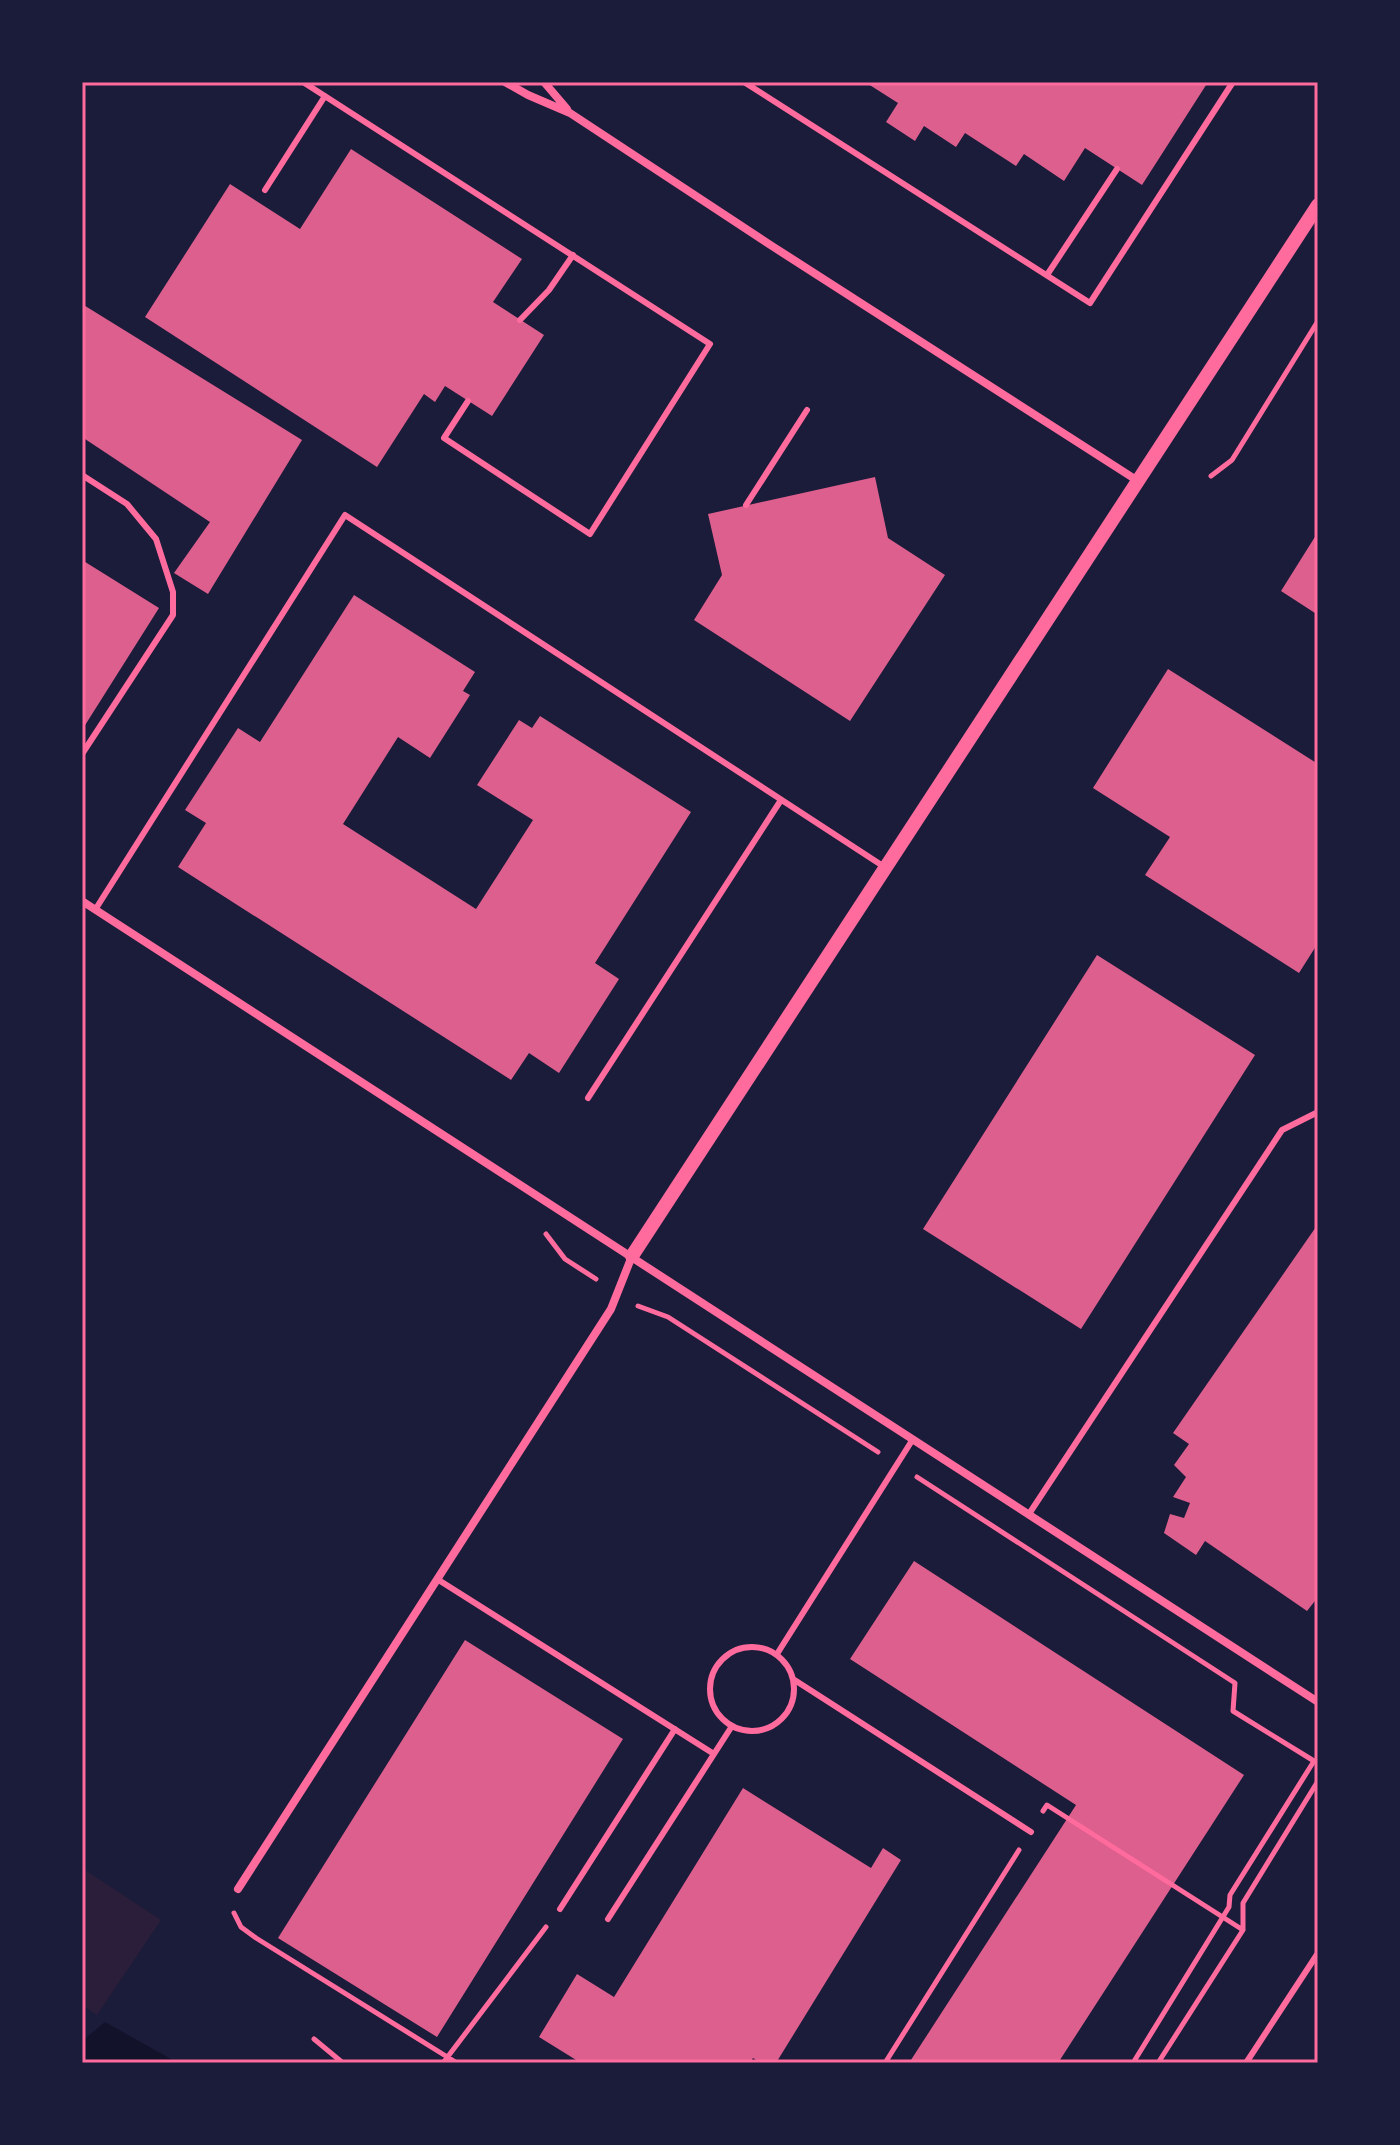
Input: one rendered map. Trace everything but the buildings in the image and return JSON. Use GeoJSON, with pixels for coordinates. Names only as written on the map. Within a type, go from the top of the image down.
{"type":"FeatureCollection","features":[{"type":"Feature","properties":{"kind":"street"},"geometry":{"type":"LineString","coordinates":[[505,82],[570,113],[1138,481]]}},
{"type":"Feature","properties":{"kind":"street"},"geometry":{"type":"LineString","coordinates":[[544,82],[570,113]]}},
{"type":"Feature","properties":{"kind":"street"},"geometry":{"type":"LineString","coordinates":[[238,1889],[611,1309],[632,1256],[1318,205]]}},
{"type":"Feature","properties":{"kind":"street"},"geometry":{"type":"LineString","coordinates":[[82,901],[1318,1702]]}},
{"type":"Feature","properties":{"kind":"lane"},"geometry":{"type":"LineString","coordinates":[[303,82],[710,344],[590,534],[444,438],[468,401]]}},
{"type":"Feature","properties":{"kind":"lane"},"geometry":{"type":"LineString","coordinates":[[744,82],[1090,303],[1233,82]]}},
{"type":"Feature","properties":{"kind":"lane"},"geometry":{"type":"LineString","coordinates":[[265,190],[325,96]]}},
{"type":"Feature","properties":{"kind":"lane"},"geometry":{"type":"LineString","coordinates":[[1047,275],[1117,169]]}},
{"type":"Feature","properties":{"kind":"lane"},"geometry":{"type":"LineString","coordinates":[[520,320],[549,290],[573,255]]}},
{"type":"Feature","properties":{"kind":"lane"},"geometry":{"type":"LineString","coordinates":[[746,505],[807,410]]}},
{"type":"Feature","properties":{"kind":"lane"},"geometry":{"type":"LineString","coordinates":[[82,475],[127,504],[156,539],[173,592],[173,615],[82,754]]}},
{"type":"Feature","properties":{"kind":"lane"},"geometry":{"type":"LineString","coordinates":[[95,910],[345,515],[886,868]]}},
{"type":"Feature","properties":{"kind":"lane"},"geometry":{"type":"LineString","coordinates":[[588,1098],[781,800]]}},
{"type":"Feature","properties":{"kind":"lane"},"geometry":{"type":"LineString","coordinates":[[1029,1514],[1282,1130],[1318,1112]]}},
{"type":"Feature","properties":{"kind":"lane"},"geometry":{"type":"LineString","coordinates":[[777,1654],[913,1439]]}},
{"type":"Feature","properties":{"kind":"lane"},"geometry":{"type":"LineString","coordinates":[[437,1579],[714,1754]]}},
{"type":"Feature","properties":{"kind":"lane"},"geometry":{"type":"LineString","coordinates":[[755,1646],[777,1654],[790,1669],[793,1679],[795,1689],[791,1709],[777,1724],[759,1732],[735,1728],[717,1714],[709,1691],[715,1668],[732,1651],[755,1646]]}},
{"type":"Feature","properties":{"kind":"lane"},"geometry":{"type":"LineString","coordinates":[[793,1679],[1031,1832]]}},
{"type":"Feature","properties":{"kind":"lane"},"geometry":{"type":"LineString","coordinates":[[608,1919],[732,1726]]}},
{"type":"Feature","properties":{"kind":"lane"},"geometry":{"type":"LineString","coordinates":[[560,1909],[675,1729]]}},
{"type":"Feature","properties":{"kind":"lane"},"geometry":{"type":"LineString","coordinates":[[1246,2063],[1318,1953]]}},
{"type":"Feature","properties":{"kind":"path"},"geometry":{"type":"LineString","coordinates":[[1211,476],[1232,460],[1318,321]]}},
{"type":"Feature","properties":{"kind":"path"},"geometry":{"type":"LineString","coordinates":[[546,1234],[565,1259],[600,1282]]}},
{"type":"Feature","properties":{"kind":"path"},"geometry":{"type":"LineString","coordinates":[[642,1309],[668,1317],[1235,1683],[1233,1711],[1314,1761],[1318,1771]]}},
{"type":"Feature","properties":{"kind":"path"},"geometry":{"type":"LineString","coordinates":[[1133,2063],[1229,1907],[1230,1895],[1314,1761]]}},
{"type":"Feature","properties":{"kind":"path"},"geometry":{"type":"LineString","coordinates":[[1158,2063],[1243,1930],[1243,1903],[1318,1781]]}},
{"type":"Feature","properties":{"kind":"path"},"geometry":{"type":"LineString","coordinates":[[885,2063],[1047,1805],[1243,1930]]}},
{"type":"Feature","properties":{"kind":"path"},"geometry":{"type":"LineString","coordinates":[[445,2060],[560,1909]]}},
{"type":"Feature","properties":{"kind":"path"},"geometry":{"type":"LineString","coordinates":[[256,1938],[445,2060],[457,2063]]}},
{"type":"Feature","properties":{"kind":"path"},"geometry":{"type":"LineString","coordinates":[[314,2039],[343,2063]]}},
{"type":"Feature","properties":{"kind":"shaded area"},"geometry":{"type":"Polygon","coordinates":[[[82,1868],[161,1920],[97,2015],[82,2005],[82,1868]]]}},
{"type":"Feature","properties":{"kind":"shaded area"},"geometry":{"type":"Polygon","coordinates":[[[105,2022],[178,2063],[82,2063],[82,2041],[105,2022]]]}}]}
